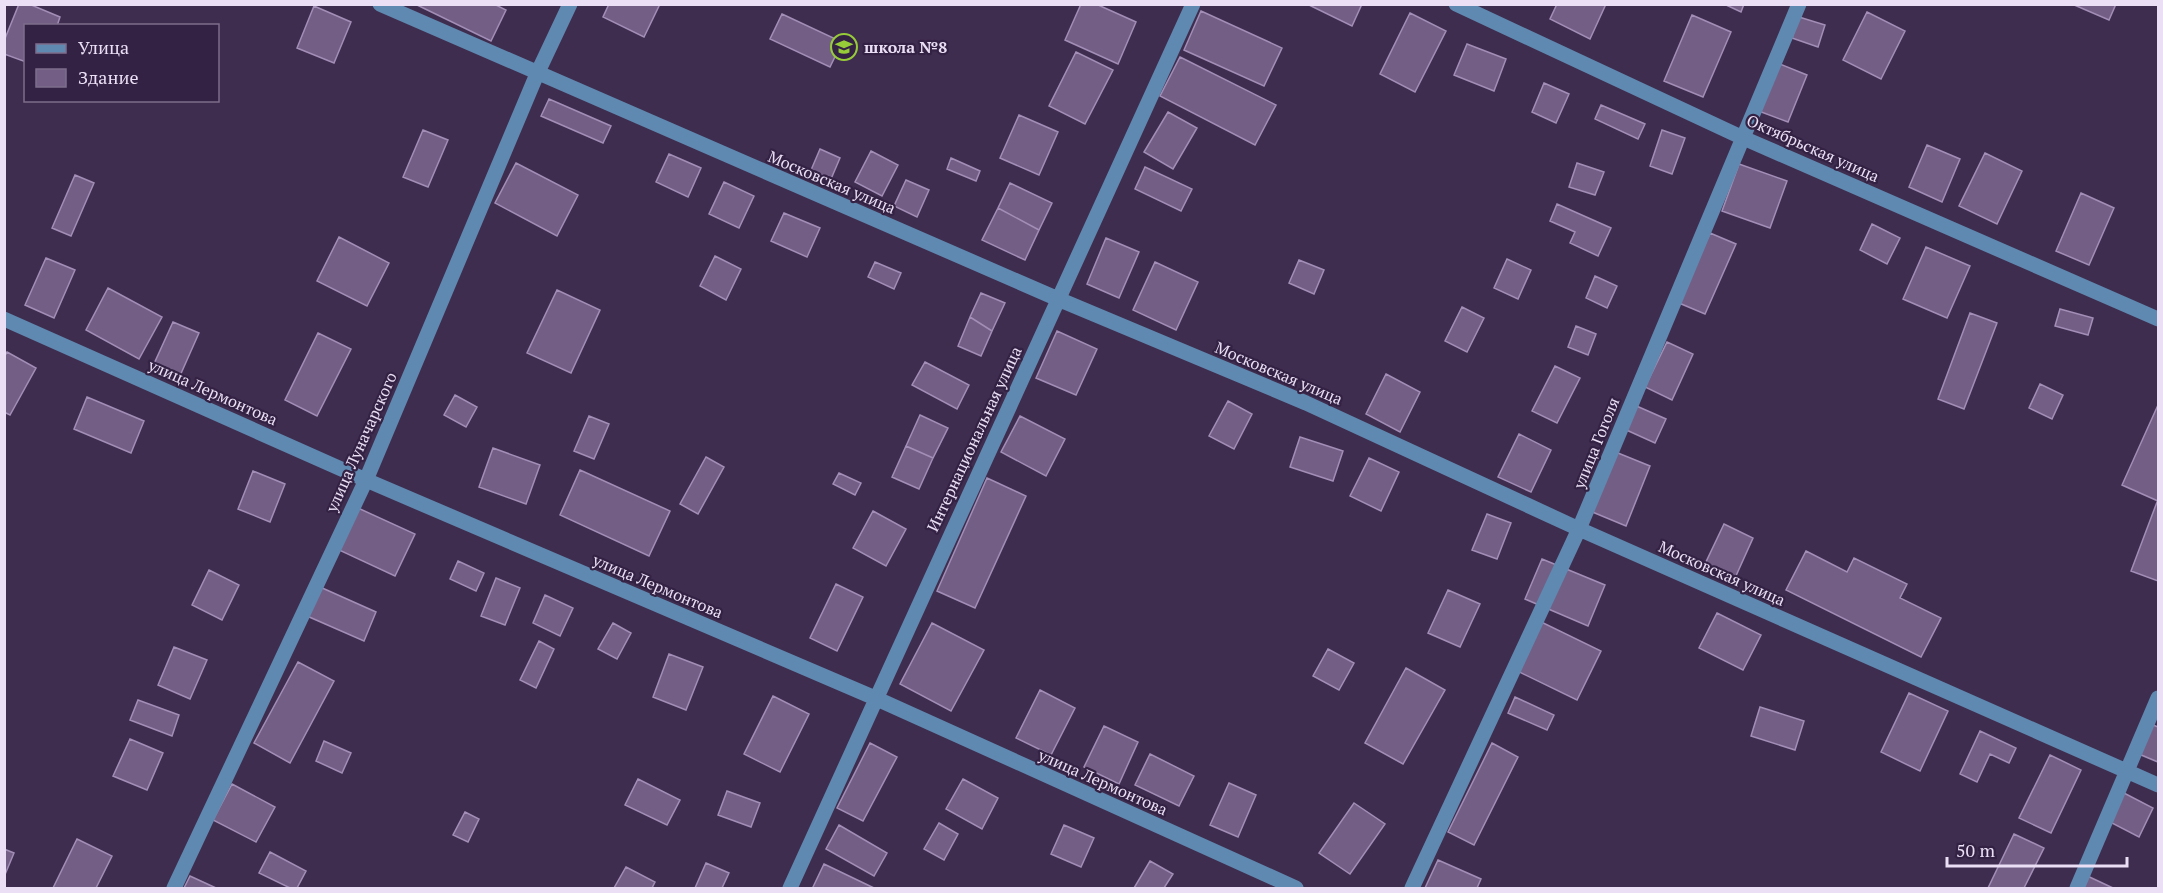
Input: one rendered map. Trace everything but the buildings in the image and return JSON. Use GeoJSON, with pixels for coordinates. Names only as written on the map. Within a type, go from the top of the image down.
{"type":"FeatureCollection","features":[{"type":"Feature","properties":{"kind":"street","name":"Московская улица"},"geometry":{"type":"LineString","coordinates":[[380,4],[1058,299],[1306,403],[1579,529],[2158,785]]}},
{"type":"Feature","properties":{"kind":"street","name":"улица Луначарского"},"geometry":{"type":"LineString","coordinates":[[174,888],[366,480],[537,74],[570,4]]}},
{"type":"Feature","properties":{"kind":"street","name":"Интернациональная улица"},"geometry":{"type":"LineString","coordinates":[[790,888],[1193,4]]}},
{"type":"Feature","properties":{"kind":"street","name":"Октябрьская улица"},"geometry":{"type":"LineString","coordinates":[[1456,4],[1741,137],[2158,319]]}},
{"type":"Feature","properties":{"kind":"street","name":"улица Гоголя"},"geometry":{"type":"LineString","coordinates":[[1412,888],[1579,529],[1741,137],[1799,4]]}},
{"type":"Feature","properties":{"kind":"street","name":"улица Лермонтова"},"geometry":{"type":"LineString","coordinates":[[4,319],[366,480],[875,698],[1296,888]]}},
{"type":"Feature","properties":{"kind":"street"},"geometry":{"type":"LineString","coordinates":[[2077,888],[2158,698]]}},
{"type":"Feature","properties":{"kind":"place","name":"школа №8"},"geometry":{"type":"Point","coordinates":[844,47]}}]}
